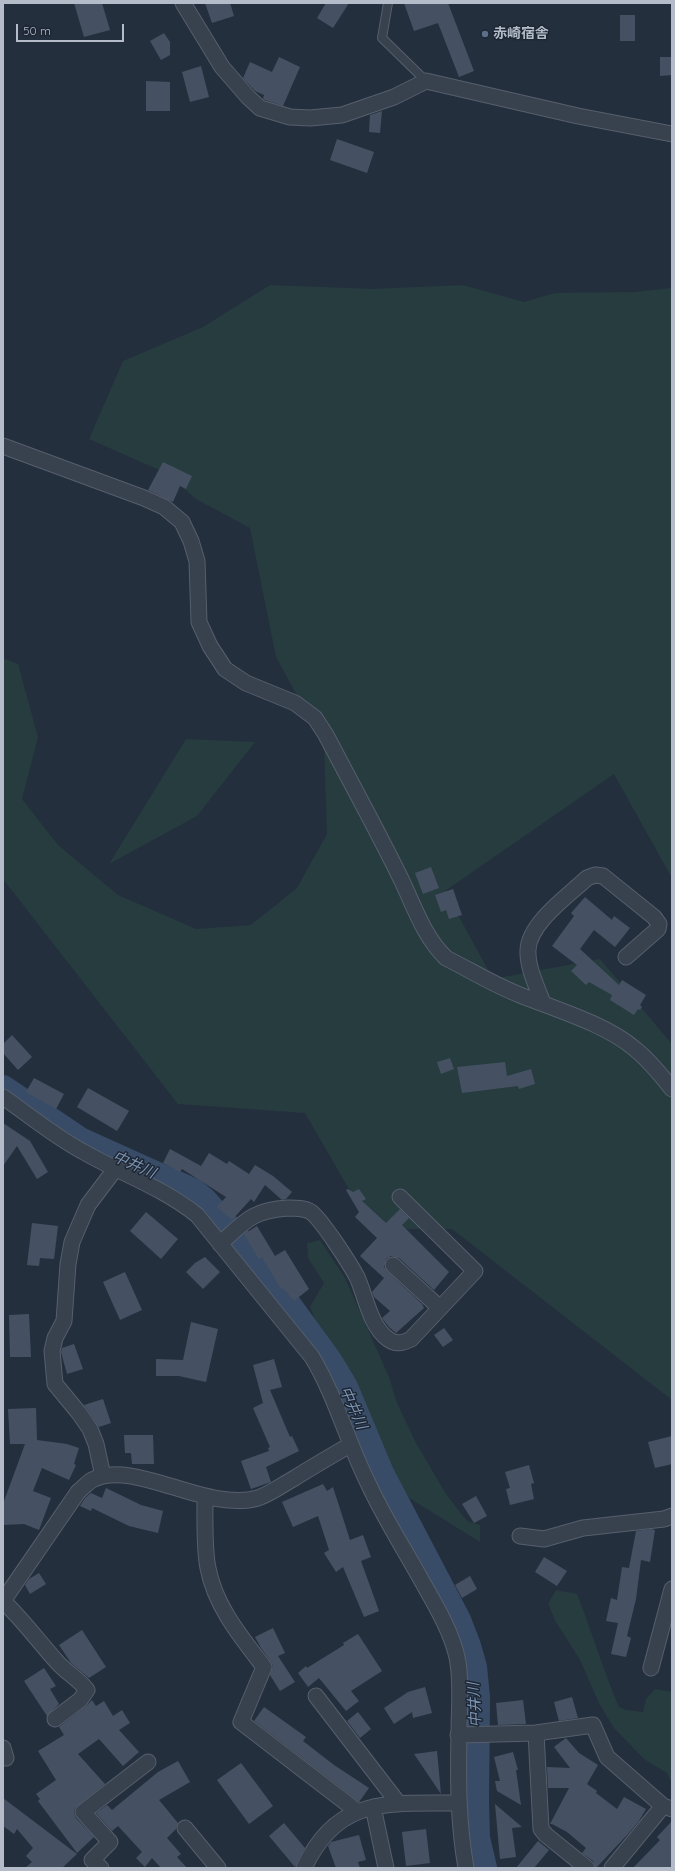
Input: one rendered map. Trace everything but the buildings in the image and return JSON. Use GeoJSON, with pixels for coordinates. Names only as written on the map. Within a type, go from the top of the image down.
{"type":"FeatureCollection","features":[{"type":"Feature","properties":{"kind":"street"},"geometry":{"type":"LineString","coordinates":[[183,3],[222,67],[248,96],[260,108],[290,117],[310,118],[342,115],[394,97],[426,81],[578,116],[672,134]]}},
{"type":"Feature","properties":{"kind":"street"},"geometry":{"type":"LineString","coordinates":[[3,446],[144,498],[164,507],[182,522],[198,560],[199,622],[210,646],[226,669],[246,683],[295,703],[315,718],[326,735],[401,879],[429,937],[437,949],[446,958],[518,994],[543,1003],[616,1036],[635,1048],[659,1072],[672,1089]]}},
{"type":"Feature","properties":{"kind":"street"},"geometry":{"type":"LineString","coordinates":[[543,1003],[530,964],[528,951],[530,939],[539,923],[587,878],[595,875],[603,876],[654,917],[659,924],[658,929],[626,957]]}},
{"type":"Feature","properties":{"kind":"street"},"geometry":{"type":"LineString","coordinates":[[3,1097],[81,1151],[160,1190],[197,1215],[223,1242],[312,1356],[326,1381],[340,1414],[350,1445],[377,1501],[437,1608],[448,1632],[457,1658],[462,1735],[459,1803],[461,1840],[466,1868]]}},
{"type":"Feature","properties":{"kind":"street"},"geometry":{"type":"LineString","coordinates":[[103,1476],[96,1444],[90,1429],[55,1384],[52,1350],[55,1338],[64,1321],[68,1264],[72,1242],[88,1205],[116,1168]]}},
{"type":"Feature","properties":{"kind":"street"},"geometry":{"type":"LineString","coordinates":[[223,1242],[240,1226],[260,1212],[295,1208],[304,1209],[311,1212],[345,1257],[357,1278],[376,1326],[389,1340],[398,1343],[411,1340],[475,1271],[400,1197]]}},
{"type":"Feature","properties":{"kind":"street"},"geometry":{"type":"LineString","coordinates":[[393,1265],[440,1308]]}},
{"type":"Feature","properties":{"kind":"street"},"geometry":{"type":"LineString","coordinates":[[55,1719],[80,1700],[87,1690],[82,1684],[69,1675],[21,1618],[3,1601],[78,1492],[92,1480],[103,1476],[120,1474],[151,1481],[205,1497],[241,1500],[258,1498],[350,1445]]}},
{"type":"Feature","properties":{"kind":"street"},"geometry":{"type":"LineString","coordinates":[[205,1497],[207,1567],[213,1589],[226,1615],[264,1666],[241,1722],[358,1812]]}},
{"type":"Feature","properties":{"kind":"street"},"geometry":{"type":"LineString","coordinates":[[520,1536],[544,1539],[583,1528],[664,1519],[672,1516]]}},
{"type":"Feature","properties":{"kind":"street"},"geometry":{"type":"LineString","coordinates":[[651,1668],[672,1589]]}},
{"type":"Feature","properties":{"kind":"street"},"geometry":{"type":"LineString","coordinates":[[316,1696],[399,1804]]}},
{"type":"Feature","properties":{"kind":"street"},"geometry":{"type":"LineString","coordinates":[[462,1735],[536,1733],[593,1725],[606,1757],[668,1807],[612,1868]]}},
{"type":"Feature","properties":{"kind":"street"},"geometry":{"type":"LineString","coordinates":[[536,1733],[542,1829],[546,1835],[587,1868]]}},
{"type":"Feature","properties":{"kind":"street"},"geometry":{"type":"LineString","coordinates":[[98,1867],[92,1860],[110,1842],[83,1812],[148,1762]]}},
{"type":"Feature","properties":{"kind":"street"},"geometry":{"type":"LineString","coordinates":[[304,1868],[312,1852],[330,1829],[340,1820],[358,1812],[373,1807],[399,1804],[459,1803]]}},
{"type":"Feature","properties":{"kind":"street"},"geometry":{"type":"LineString","coordinates":[[373,1807],[386,1868]]}},
{"type":"Feature","properties":{"kind":"street"},"geometry":{"type":"LineString","coordinates":[[185,1828],[218,1868]]}},
{"type":"Feature","properties":{"kind":"lane"},"geometry":{"type":"LineString","coordinates":[[388,3],[382,38],[426,81]]}},
{"type":"Feature","properties":{"kind":"green space"},"geometry":{"type":"Polygon","coordinates":[[[270,285],[373,289],[463,285],[524,302],[555,293],[634,292],[672,288],[672,878],[614,774],[445,891],[493,979],[600,959],[672,1044],[672,1400],[452,1229],[372,1229],[305,1113],[178,1104],[3,879],[3,658],[18,664],[38,737],[22,799],[58,845],[118,895],[196,929],[251,925],[297,888],[327,834],[324,745],[276,657],[250,528],[196,499],[166,473],[89,439],[123,361],[203,327],[270,285]]]}},
{"type":"Feature","properties":{"kind":"green space"},"geometry":{"type":"Polygon","coordinates":[[[186,739],[255,742],[197,816],[109,864],[186,739]]]}},
{"type":"Feature","properties":{"kind":"green space"},"geometry":{"type":"Polygon","coordinates":[[[320,1240],[345,1278],[389,1377],[397,1403],[416,1443],[446,1494],[467,1521],[480,1525],[480,1542],[398,1491],[381,1451],[367,1427],[352,1393],[338,1355],[319,1330],[310,1307],[324,1283],[308,1258],[307,1243],[320,1240]]]}},
{"type":"Feature","properties":{"kind":"green space"},"geometry":{"type":"Polygon","coordinates":[[[556,1590],[577,1594],[619,1707],[626,1710],[643,1712],[646,1699],[655,1689],[672,1692],[672,1783],[667,1773],[644,1759],[614,1728],[599,1703],[580,1660],[556,1622],[548,1604],[556,1590]]]}},
{"type":"Feature","properties":{"kind":"waterway","name":"中井川"},"geometry":{"type":"LineString","coordinates":[[3,1088],[80,1140],[193,1191],[205,1201],[250,1252],[330,1362],[345,1387],[381,1473],[458,1620],[468,1646],[474,1667],[477,1697],[477,1838],[484,1868]]}},
{"type":"Feature","properties":{"kind":"place","name":"赤崎宿舎"},"geometry":{"type":"Point","coordinates":[485,34]}}]}
